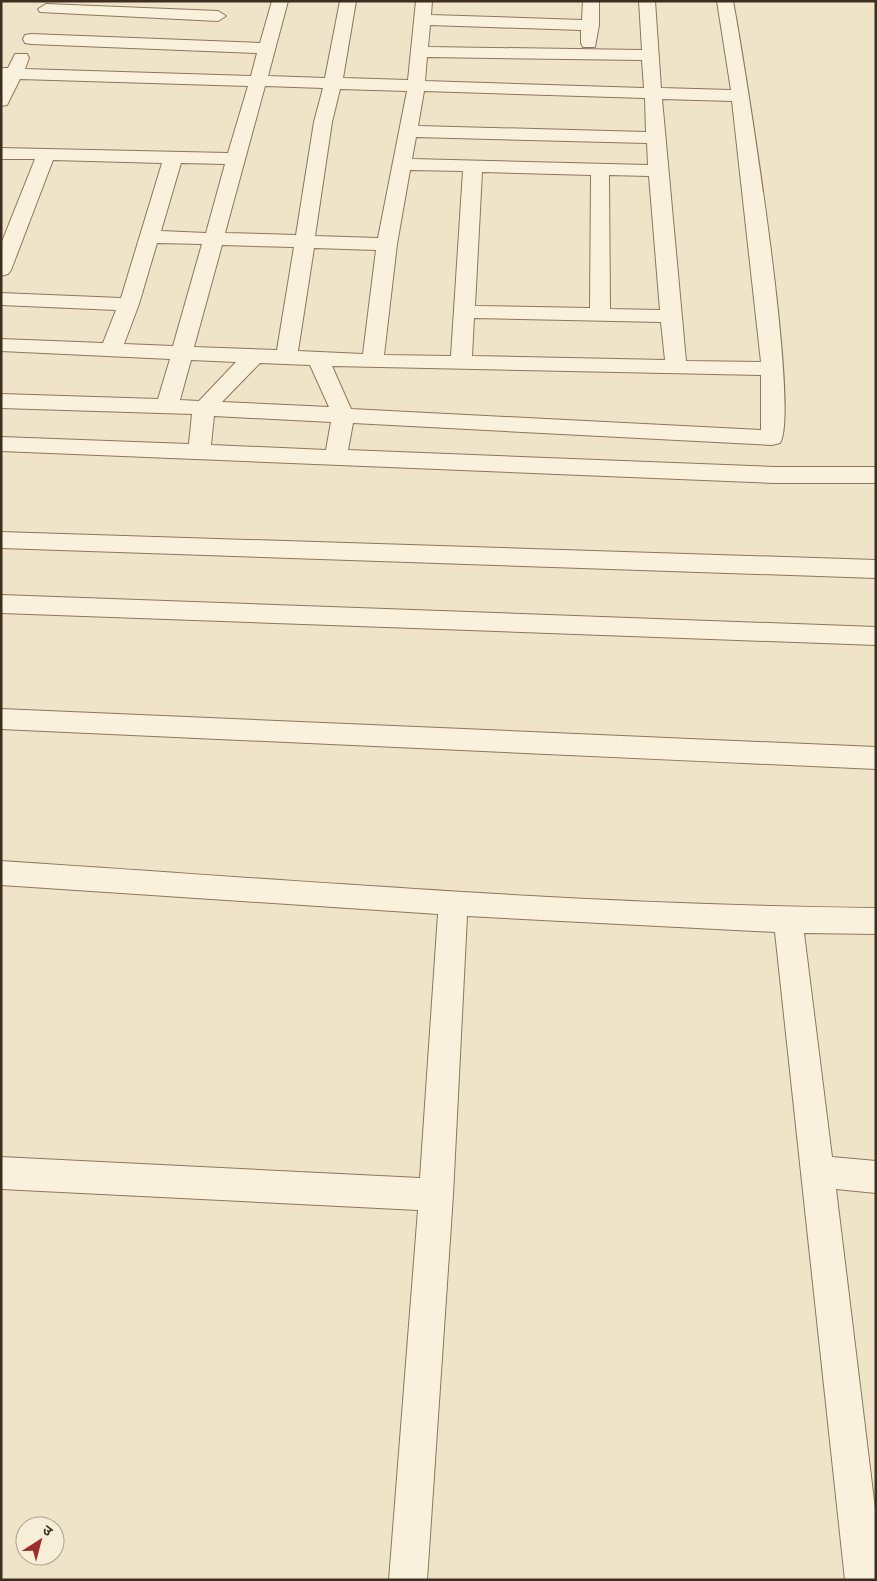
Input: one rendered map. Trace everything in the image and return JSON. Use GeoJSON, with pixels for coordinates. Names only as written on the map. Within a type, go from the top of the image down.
{"type":"FeatureCollection","features":[{"type":"Feature","properties":{"kind":"street"},"geometry":{"type":"LineString","coordinates":[[167,406],[280,1]]}},
{"type":"Feature","properties":{"kind":"street"},"geometry":{"type":"LineString","coordinates":[[287,357],[324,122],[334,84],[348,1]]}},
{"type":"Feature","properties":{"kind":"street"},"geometry":{"type":"LineString","coordinates":[[373,360],[387,244],[416,87],[424,1]]}},
{"type":"Feature","properties":{"kind":"street"},"geometry":{"type":"LineString","coordinates":[[588,54],[592,25],[592,1]]}},
{"type":"Feature","properties":{"kind":"street"},"geometry":{"type":"LineString","coordinates":[[647,1],[658,171],[676,367]]}},
{"type":"Feature","properties":{"kind":"street"},"geometry":{"type":"LineString","coordinates":[[1,402],[167,406],[343,414],[772,438],[771,369],[763,283],[741,96],[725,1]]}},
{"type":"Feature","properties":{"kind":"street"},"geometry":{"type":"LineString","coordinates":[[1,101],[7,73],[30,39],[48,5],[221,9],[210,46]]}},
{"type":"Feature","properties":{"kind":"street"},"geometry":{"type":"LineString","coordinates":[[422,20],[487,15],[592,25]]}},
{"type":"Feature","properties":{"kind":"street"},"geometry":{"type":"LineString","coordinates":[[30,39],[267,48]]}},
{"type":"Feature","properties":{"kind":"street"},"geometry":{"type":"LineString","coordinates":[[420,52],[650,55]]}},
{"type":"Feature","properties":{"kind":"street"},"geometry":{"type":"LineString","coordinates":[[7,73],[741,96]]}},
{"type":"Feature","properties":{"kind":"street"},"geometry":{"type":"LineString","coordinates":[[408,131],[656,138]]}},
{"type":"Feature","properties":{"kind":"street"},"geometry":{"type":"LineString","coordinates":[[1,153],[236,160]]}},
{"type":"Feature","properties":{"kind":"street"},"geometry":{"type":"LineString","coordinates":[[1,270],[46,154]]}},
{"type":"Feature","properties":{"kind":"street"},"geometry":{"type":"LineString","coordinates":[[111,350],[129,304],[173,158]]}},
{"type":"Feature","properties":{"kind":"street"},"geometry":{"type":"LineString","coordinates":[[402,164],[658,171]]}},
{"type":"Feature","properties":{"kind":"street"},"geometry":{"type":"LineString","coordinates":[[461,362],[473,166]]}},
{"type":"Feature","properties":{"kind":"street"},"geometry":{"type":"LineString","coordinates":[[600,170],[600,315]]}},
{"type":"Feature","properties":{"kind":"street"},"geometry":{"type":"LineString","coordinates":[[149,237],[387,244]]}},
{"type":"Feature","properties":{"kind":"street"},"geometry":{"type":"LineString","coordinates":[[1,299],[129,304]]}},
{"type":"Feature","properties":{"kind":"street"},"geometry":{"type":"LineString","coordinates":[[463,312],[672,316]]}},
{"type":"Feature","properties":{"kind":"street"},"geometry":{"type":"LineString","coordinates":[[1,345],[181,354],[373,360],[771,369]]}},
{"type":"Feature","properties":{"kind":"street"},"geometry":{"type":"LineString","coordinates":[[199,452],[204,408],[254,356]]}},
{"type":"Feature","properties":{"kind":"street"},"geometry":{"type":"LineString","coordinates":[[318,358],[343,414],[336,457]]}},
{"type":"Feature","properties":{"kind":"street"},"geometry":{"type":"LineString","coordinates":[[1,444],[774,475],[876,475]]}},
{"type":"Feature","properties":{"kind":"street"},"geometry":{"type":"LineString","coordinates":[[1,540],[876,569]]}},
{"type":"Feature","properties":{"kind":"street"},"geometry":{"type":"LineString","coordinates":[[1,604],[876,636]]}},
{"type":"Feature","properties":{"kind":"street"},"geometry":{"type":"LineString","coordinates":[[1,719],[876,758]]}},
{"type":"Feature","properties":{"kind":"street"},"geometry":{"type":"LineString","coordinates":[[1,873],[453,903],[788,920],[876,921]]}},
{"type":"Feature","properties":{"kind":"street"},"geometry":{"type":"LineString","coordinates":[[408,1580],[436,1195],[453,903]]}},
{"type":"Feature","properties":{"kind":"street"},"geometry":{"type":"LineString","coordinates":[[788,920],[864,1580]]}},
{"type":"Feature","properties":{"kind":"street"},"geometry":{"type":"LineString","coordinates":[[817,1172],[876,1177]]}},
{"type":"Feature","properties":{"kind":"street"},"geometry":{"type":"LineString","coordinates":[[1,1173],[436,1195]]}}]}
